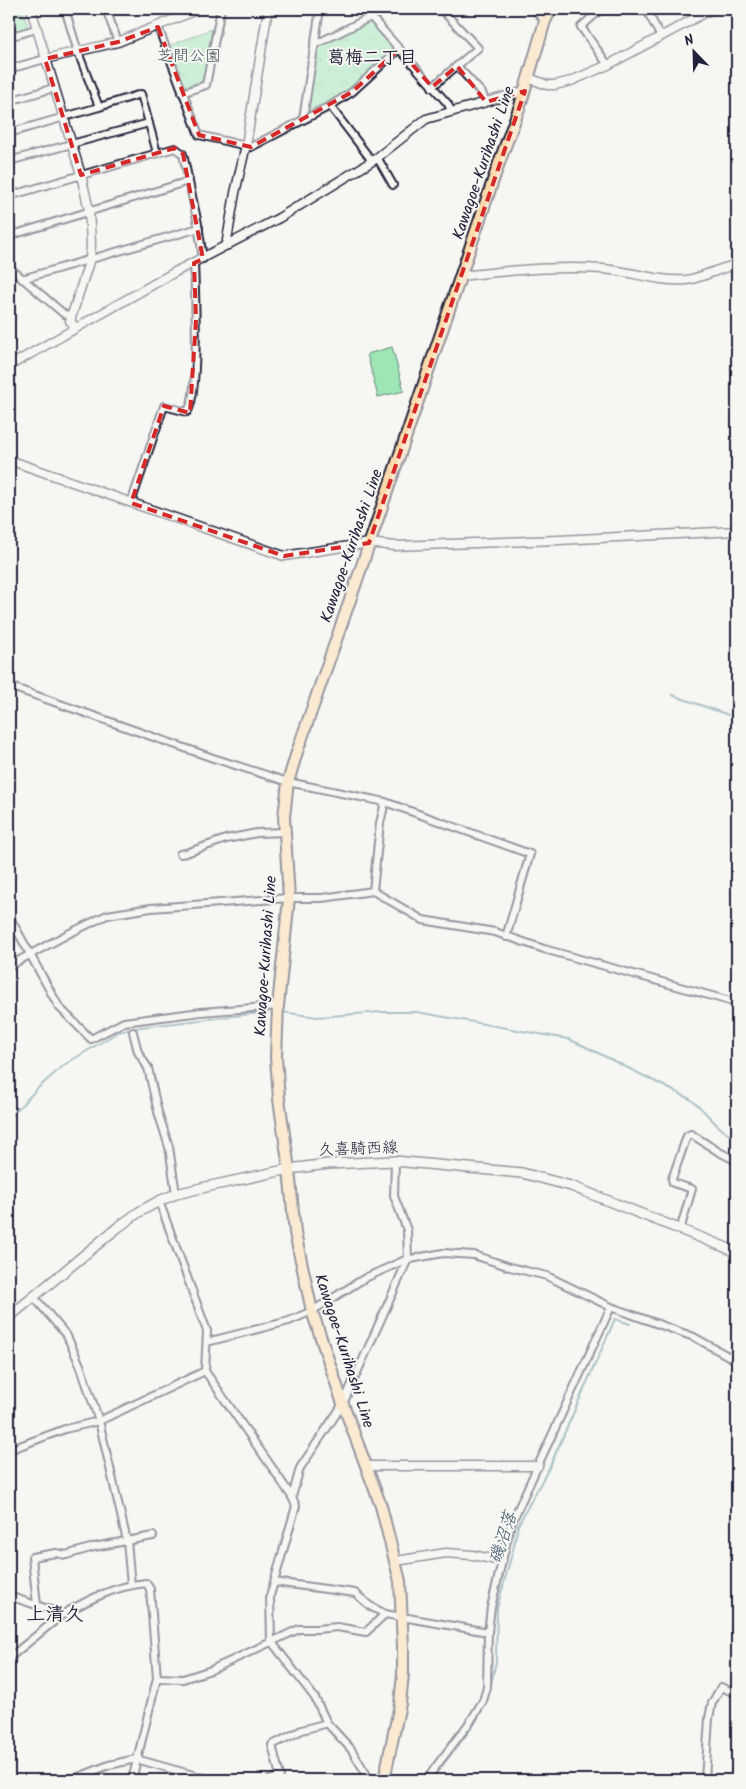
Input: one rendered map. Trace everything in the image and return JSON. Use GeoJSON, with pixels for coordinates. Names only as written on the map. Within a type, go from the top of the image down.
{"type":"FeatureCollection","features":[{"type":"Feature","properties":{"kind":"main road","name":"Kawagoe-Kurihashi Line"},"geometry":{"type":"LineString","coordinates":[[384,1780],[400,1704],[403,1656],[400,1581],[381,1506],[343,1404],[312,1311],[295,1233],[277,1079],[276,1037],[278,1006],[289,898],[284,817],[288,782],[296,752],[525,91],[545,21],[551,9]]}},
{"type":"Feature","properties":{"kind":"main road","name":"久喜騎西線"},"geometry":{"type":"LineString","coordinates":[[9,1317],[117,1228],[139,1212],[159,1201],[176,1194],[289,1169],[328,1164],[395,1161],[522,1173],[571,1186],[737,1252]]}},
{"type":"Feature","properties":{"kind":"street"},"geometry":{"type":"LineString","coordinates":[[31,9],[81,175],[89,210],[90,259],[70,321],[76,328]]}},
{"type":"Feature","properties":{"kind":"street"},"geometry":{"type":"LineString","coordinates":[[65,9],[78,52],[99,106]]}},
{"type":"Feature","properties":{"kind":"street"},"geometry":{"type":"LineString","coordinates":[[106,9],[118,42]]}},
{"type":"Feature","properties":{"kind":"street"},"geometry":{"type":"LineString","coordinates":[[9,69],[118,42],[199,9]]}},
{"type":"Feature","properties":{"kind":"street"},"geometry":{"type":"LineString","coordinates":[[182,94],[206,85],[221,9]]}},
{"type":"Feature","properties":{"kind":"street"},"geometry":{"type":"LineString","coordinates":[[228,246],[227,240],[246,145],[268,9]]}},
{"type":"Feature","properties":{"kind":"street"},"geometry":{"type":"LineString","coordinates":[[303,119],[320,9]]}},
{"type":"Feature","properties":{"kind":"street"},"geometry":{"type":"LineString","coordinates":[[314,45],[387,9]]}},
{"type":"Feature","properties":{"kind":"street"},"geometry":{"type":"LineString","coordinates":[[432,87],[478,48],[441,9]]}},
{"type":"Feature","properties":{"kind":"street"},"geometry":{"type":"LineString","coordinates":[[534,9],[545,21]]}},
{"type":"Feature","properties":{"kind":"street"},"geometry":{"type":"LineString","coordinates":[[601,9],[581,27],[608,66]]}},
{"type":"Feature","properties":{"kind":"street"},"geometry":{"type":"LineString","coordinates":[[646,9],[661,37]]}},
{"type":"Feature","properties":{"kind":"street"},"geometry":{"type":"LineString","coordinates":[[529,78],[542,84],[555,85],[571,81],[608,66],[712,9]]}},
{"type":"Feature","properties":{"kind":"street"},"geometry":{"type":"LineString","coordinates":[[371,17],[448,104],[451,111]]}},
{"type":"Feature","properties":{"kind":"street"},"geometry":{"type":"LineString","coordinates":[[158,27],[199,135],[251,147],[330,106],[352,92],[399,49]]}},
{"type":"Feature","properties":{"kind":"street"},"geometry":{"type":"LineString","coordinates":[[9,37],[36,29]]}},
{"type":"Feature","properties":{"kind":"street"},"geometry":{"type":"LineString","coordinates":[[456,66],[482,93],[486,102]]}},
{"type":"Feature","properties":{"kind":"street"},"geometry":{"type":"LineString","coordinates":[[9,101],[54,88]]}},
{"type":"Feature","properties":{"kind":"street"},"geometry":{"type":"LineString","coordinates":[[9,366],[279,218],[374,159],[423,121],[451,111],[525,91]]}},
{"type":"Feature","properties":{"kind":"street"},"geometry":{"type":"LineString","coordinates":[[9,133],[141,94],[157,152]]}},
{"type":"Feature","properties":{"kind":"street"},"geometry":{"type":"LineString","coordinates":[[330,106],[393,185]]}},
{"type":"Feature","properties":{"kind":"street"},"geometry":{"type":"LineString","coordinates":[[9,162],[149,123]]}},
{"type":"Feature","properties":{"kind":"street"},"geometry":{"type":"LineString","coordinates":[[9,196],[175,148],[183,154],[199,228],[203,258]]}},
{"type":"Feature","properties":{"kind":"street"},"geometry":{"type":"LineString","coordinates":[[9,236],[189,181]]}},
{"type":"Feature","properties":{"kind":"street"},"geometry":{"type":"LineString","coordinates":[[22,280],[199,228]]}},
{"type":"Feature","properties":{"kind":"street"},"geometry":{"type":"LineString","coordinates":[[131,503],[164,406],[187,412],[191,408],[194,384],[196,320],[194,263]]}},
{"type":"Feature","properties":{"kind":"street"},"geometry":{"type":"LineString","coordinates":[[461,276],[522,269],[583,268],[622,271],[662,280],[688,280],[728,266],[737,265]]}},
{"type":"Feature","properties":{"kind":"street"},"geometry":{"type":"LineString","coordinates":[[9,267],[64,314],[71,316]]}},
{"type":"Feature","properties":{"kind":"street"},"geometry":{"type":"LineString","coordinates":[[9,460],[284,556],[369,543],[395,546],[737,531]]}},
{"type":"Feature","properties":{"kind":"street"},"geometry":{"type":"LineString","coordinates":[[9,686],[213,758],[288,782],[385,802],[530,854],[506,937]]}},
{"type":"Feature","properties":{"kind":"street"},"geometry":{"type":"LineString","coordinates":[[373,891],[380,823],[385,802]]}},
{"type":"Feature","properties":{"kind":"street"},"geometry":{"type":"LineString","coordinates":[[180,854],[226,839],[257,833],[285,832]]}},
{"type":"Feature","properties":{"kind":"street"},"geometry":{"type":"LineString","coordinates":[[9,966],[107,915],[151,908],[289,898],[322,898],[373,891],[423,920],[495,932],[544,949],[592,961],[636,976],[737,1003]]}},
{"type":"Feature","properties":{"kind":"street"},"geometry":{"type":"LineString","coordinates":[[9,916],[59,1007],[92,1039],[124,1022],[201,1012],[278,1006]]}},
{"type":"Feature","properties":{"kind":"street"},"geometry":{"type":"LineString","coordinates":[[133,1032],[138,1052],[148,1068],[158,1112],[169,1147],[176,1194]]}},
{"type":"Feature","properties":{"kind":"street"},"geometry":{"type":"LineString","coordinates":[[680,1230],[692,1189],[673,1183],[672,1179],[687,1136],[691,1134],[718,1152],[737,1161]]}},
{"type":"Feature","properties":{"kind":"street"},"geometry":{"type":"LineString","coordinates":[[292,1497],[300,1468],[343,1404],[408,1259],[407,1230],[394,1196],[395,1161]]}},
{"type":"Feature","properties":{"kind":"street"},"geometry":{"type":"LineString","coordinates":[[159,1201],[208,1331],[205,1371],[292,1497],[296,1506],[270,1596],[271,1641],[315,1698],[327,1723],[352,1749],[370,1780]]}},
{"type":"Feature","properties":{"kind":"street"},"geometry":{"type":"LineString","coordinates":[[207,1342],[289,1321],[312,1311],[365,1278],[408,1259],[443,1253],[474,1255],[510,1267],[547,1276],[611,1307],[694,1337],[737,1361]]}},
{"type":"Feature","properties":{"kind":"street"},"geometry":{"type":"LineString","coordinates":[[34,1297],[67,1336],[80,1365],[99,1421],[127,1541],[131,1585]]}},
{"type":"Feature","properties":{"kind":"street"},"geometry":{"type":"LineString","coordinates":[[428,1780],[483,1701],[488,1687],[488,1632],[491,1607],[511,1524],[611,1307]]}},
{"type":"Feature","properties":{"kind":"street"},"geometry":{"type":"LineString","coordinates":[[9,1450],[65,1429],[99,1421],[205,1371]]}},
{"type":"Feature","properties":{"kind":"street"},"geometry":{"type":"LineString","coordinates":[[367,1466],[538,1466]]}},
{"type":"Feature","properties":{"kind":"street"},"geometry":{"type":"LineString","coordinates":[[37,1605],[32,1557],[56,1552],[66,1555],[94,1547],[153,1536]]}},
{"type":"Feature","properties":{"kind":"street"},"geometry":{"type":"LineString","coordinates":[[396,1561],[446,1553],[502,1560]]}},
{"type":"Feature","properties":{"kind":"street"},"geometry":{"type":"LineString","coordinates":[[274,1582],[355,1593],[370,1606],[385,1614],[488,1632]]}},
{"type":"Feature","properties":{"kind":"street"},"geometry":{"type":"LineString","coordinates":[[9,1658],[64,1614],[92,1598],[131,1585],[146,1583],[150,1589],[157,1678],[132,1780]]}},
{"type":"Feature","properties":{"kind":"street"},"geometry":{"type":"LineString","coordinates":[[9,1596],[64,1614]]}},
{"type":"Feature","properties":{"kind":"street"},"geometry":{"type":"LineString","coordinates":[[157,1678],[183,1679],[211,1670],[299,1628],[316,1630],[337,1627],[366,1632],[385,1614]]}},
{"type":"Feature","properties":{"kind":"street"},"geometry":{"type":"LineString","coordinates":[[705,1780],[709,1718],[712,1703],[721,1687],[737,1694]]}},
{"type":"Feature","properties":{"kind":"street"},"geometry":{"type":"LineString","coordinates":[[270,1780],[280,1776],[272,1744],[302,1730],[327,1723]]}},
{"type":"Feature","properties":{"kind":"street"},"geometry":{"type":"LineString","coordinates":[[71,1780],[109,1765],[136,1759],[211,1780]]}},
{"type":"Feature","properties":{"kind":"street"},"geometry":{"type":"LineString","coordinates":[[91,1780],[92,1772]]}},
{"type":"Feature","properties":{"kind":"highlighted area"},"geometry":{"type":"Polygon","coordinates":[[[158,27],[199,135],[251,147],[352,92],[399,49],[432,87],[457,66],[486,102],[525,91],[369,543],[284,556],[131,503],[164,406],[190,413],[196,320],[194,263],[203,259],[183,154],[175,148],[81,175],[45,59],[118,42],[158,27]]]}},
{"type":"Feature","properties":{"kind":"green space"},"geometry":{"type":"Polygon","coordinates":[[[9,9],[22,9],[28,27],[9,33],[9,9]]]}},
{"type":"Feature","properties":{"kind":"green space"},"geometry":{"type":"Polygon","coordinates":[[[370,20],[394,49],[349,89],[328,102],[306,112],[316,47],[370,20]]]}},
{"type":"Feature","properties":{"kind":"green space","name":"芝間公園"},"geometry":{"type":"Polygon","coordinates":[[[212,29],[202,84],[183,90],[168,46],[212,29]]]}},
{"type":"Feature","properties":{"kind":"green space"},"geometry":{"type":"Polygon","coordinates":[[[392,347],[404,391],[378,397],[367,354],[392,347]]]}},
{"type":"Feature","properties":{"kind":"waterway"},"geometry":{"type":"LineString","coordinates":[[672,695],[737,718]]}},
{"type":"Feature","properties":{"kind":"waterway"},"geometry":{"type":"LineString","coordinates":[[9,1118],[64,1065],[118,1032],[141,1027],[268,1012]]}},
{"type":"Feature","properties":{"kind":"waterway"},"geometry":{"type":"LineString","coordinates":[[282,1012],[317,1017],[381,1012],[417,1012],[568,1039],[690,1099],[718,1126],[737,1139]]}},
{"type":"Feature","properties":{"kind":"waterway","name":"磯沼落"},"geometry":{"type":"LineString","coordinates":[[431,1780],[474,1725],[487,1701],[496,1662],[497,1608],[518,1525],[550,1466],[615,1319],[630,1324]]}},
{"type":"Feature","properties":{"kind":"district","name":"葛梅二丁目"},"geometry":{"type":"Point","coordinates":[372,58]}},
{"type":"Feature","properties":{"kind":"district","name":"上清久"},"geometry":{"type":"Point","coordinates":[55,1615]}}]}
